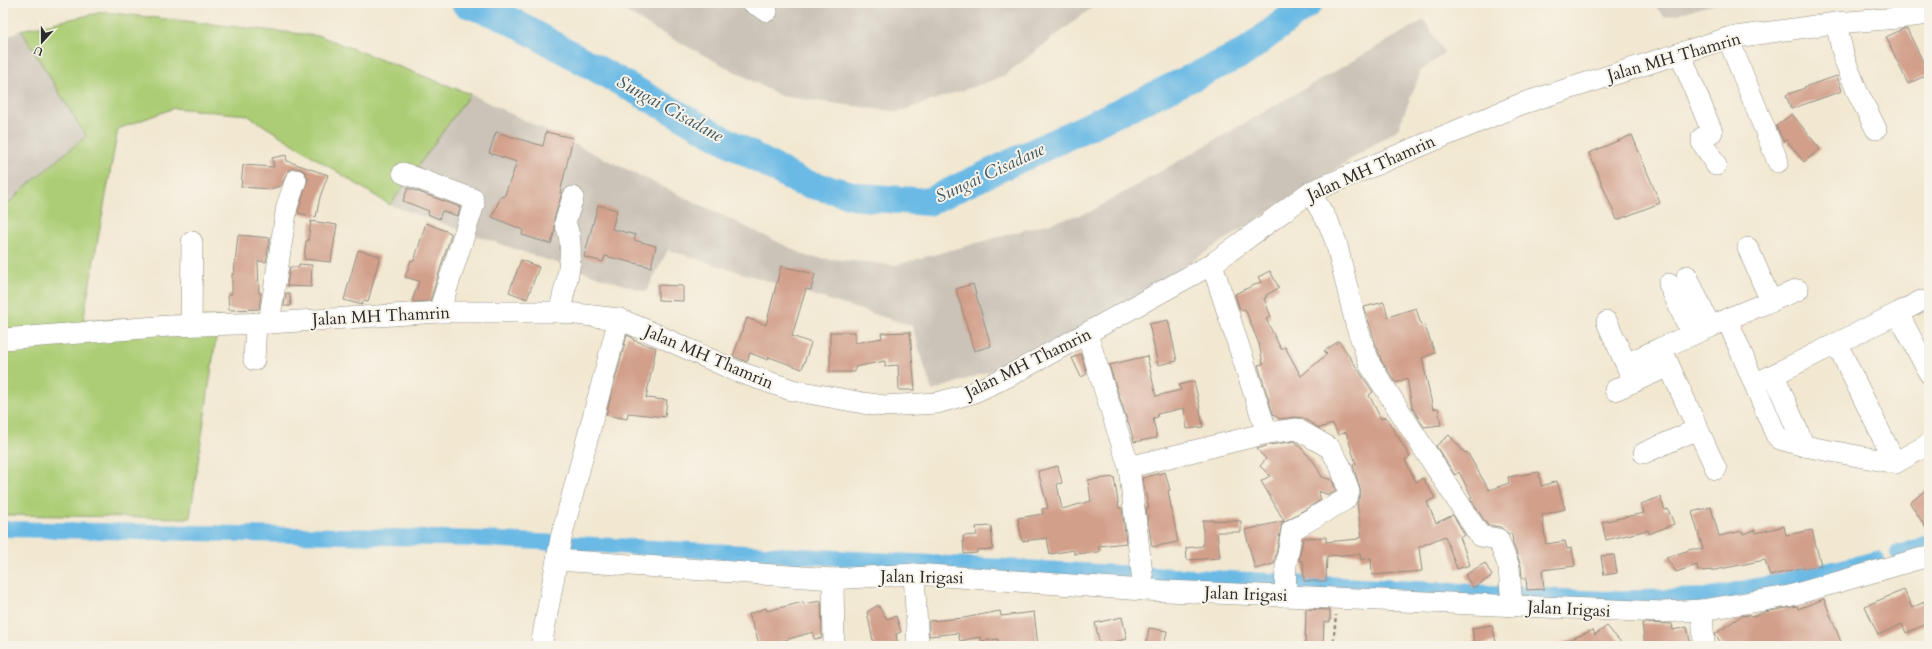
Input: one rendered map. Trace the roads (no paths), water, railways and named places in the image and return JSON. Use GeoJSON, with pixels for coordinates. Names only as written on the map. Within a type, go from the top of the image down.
{"type":"FeatureCollection","features":[{"type":"Feature","properties":{"kind":"street","name":"Jalan MH Thamrin"},"geometry":{"type":"LineString","coordinates":[[3,339],[191,325],[262,323],[439,312],[559,312],[619,319],[736,371],[792,390],[884,406],[937,403],[972,393],[1007,377],[1212,264],[1310,192],[1521,104],[1728,38],[1836,23],[1929,14]]}},
{"type":"Feature","properties":{"kind":"street"},"geometry":{"type":"LineString","coordinates":[[1836,23],[1844,58],[1857,91],[1876,129]]}},
{"type":"Feature","properties":{"kind":"street"},"geometry":{"type":"LineString","coordinates":[[1728,38],[1778,162]]}},
{"type":"Feature","properties":{"kind":"street"},"geometry":{"type":"LineString","coordinates":[[1680,53],[1712,132],[1702,138],[1702,142],[1716,165]]}},
{"type":"Feature","properties":{"kind":"street"},"geometry":{"type":"LineString","coordinates":[[403,173],[473,199],[474,204],[439,312]]}},
{"type":"Feature","properties":{"kind":"street"},"geometry":{"type":"LineString","coordinates":[[254,360],[286,206],[296,180]]}},
{"type":"Feature","properties":{"kind":"street"},"geometry":{"type":"LineString","coordinates":[[1310,192],[1329,224],[1336,242],[1356,324],[1370,366],[1480,536],[1498,539],[1509,567],[1511,596]]}},
{"type":"Feature","properties":{"kind":"street"},"geometry":{"type":"LineString","coordinates":[[559,312],[568,277],[569,232],[565,223],[573,197]]}},
{"type":"Feature","properties":{"kind":"street"},"geometry":{"type":"LineString","coordinates":[[191,325],[192,242]]}},
{"type":"Feature","properties":{"kind":"street"},"geometry":{"type":"LineString","coordinates":[[1748,248],[1771,302]]}},
{"type":"Feature","properties":{"kind":"street"},"geometry":{"type":"LineString","coordinates":[[1212,264],[1267,432]]}},
{"type":"Feature","properties":{"kind":"street"},"geometry":{"type":"LineString","coordinates":[[1678,280],[1710,327],[1755,384],[1776,434],[1780,439],[1804,446],[1896,463],[1929,444]]}},
{"type":"Feature","properties":{"kind":"street"},"geometry":{"type":"LineString","coordinates":[[1616,390],[1630,373],[1665,357],[1710,327],[1798,290]]}},
{"type":"Feature","properties":{"kind":"street"},"geometry":{"type":"LineString","coordinates":[[1755,384],[1921,301]]}},
{"type":"Feature","properties":{"kind":"street"},"geometry":{"type":"LineString","coordinates":[[1898,313],[1929,373]]}},
{"type":"Feature","properties":{"kind":"street"},"geometry":{"type":"LineString","coordinates":[[541,646],[559,551],[619,319]]}},
{"type":"Feature","properties":{"kind":"street"},"geometry":{"type":"LineString","coordinates":[[1607,322],[1630,373]]}},
{"type":"Feature","properties":{"kind":"street"},"geometry":{"type":"LineString","coordinates":[[1087,334],[1129,467],[1143,582]]}},
{"type":"Feature","properties":{"kind":"street"},"geometry":{"type":"LineString","coordinates":[[1837,344],[1896,463]]}},
{"type":"Feature","properties":{"kind":"street"},"geometry":{"type":"LineString","coordinates":[[1665,357],[1716,469]]}},
{"type":"Feature","properties":{"kind":"street"},"geometry":{"type":"LineString","coordinates":[[1774,375],[1804,446]]}},
{"type":"Feature","properties":{"kind":"street"},"geometry":{"type":"LineString","coordinates":[[1129,467],[1267,432],[1296,429],[1330,448],[1340,465],[1349,492],[1345,500],[1292,530],[1286,587]]}},
{"type":"Feature","properties":{"kind":"street"},"geometry":{"type":"LineString","coordinates":[[1644,453],[1698,430]]}},
{"type":"Feature","properties":{"kind":"street","name":"Jalan Irigasi"},"geometry":{"type":"LineString","coordinates":[[559,551],[833,579],[914,574],[1286,587],[1338,599],[1511,596],[1663,612],[1702,610],[1789,596],[1929,556]]}},
{"type":"Feature","properties":{"kind":"street"},"geometry":{"type":"LineString","coordinates":[[914,574],[918,646]]}},
{"type":"Feature","properties":{"kind":"street"},"geometry":{"type":"LineString","coordinates":[[833,579],[834,646]]}},
{"type":"Feature","properties":{"kind":"street"},"geometry":{"type":"LineString","coordinates":[[1702,610],[1704,646]]}},
{"type":"Feature","properties":{"kind":"waterway","name":"Sungai Cisadane"},"geometry":{"type":"LineString","coordinates":[[465,3],[504,17],[800,182],[861,197],[928,202],[1244,53],[1309,3]]}},
{"type":"Feature","properties":{"kind":"waterway"},"geometry":{"type":"LineString","coordinates":[[3,529],[484,539],[1603,599],[1706,596],[1786,580],[1877,559]]}},
{"type":"Feature","properties":{"kind":"waterway"},"geometry":{"type":"LineString","coordinates":[[1898,553],[1929,543]]}}]}
